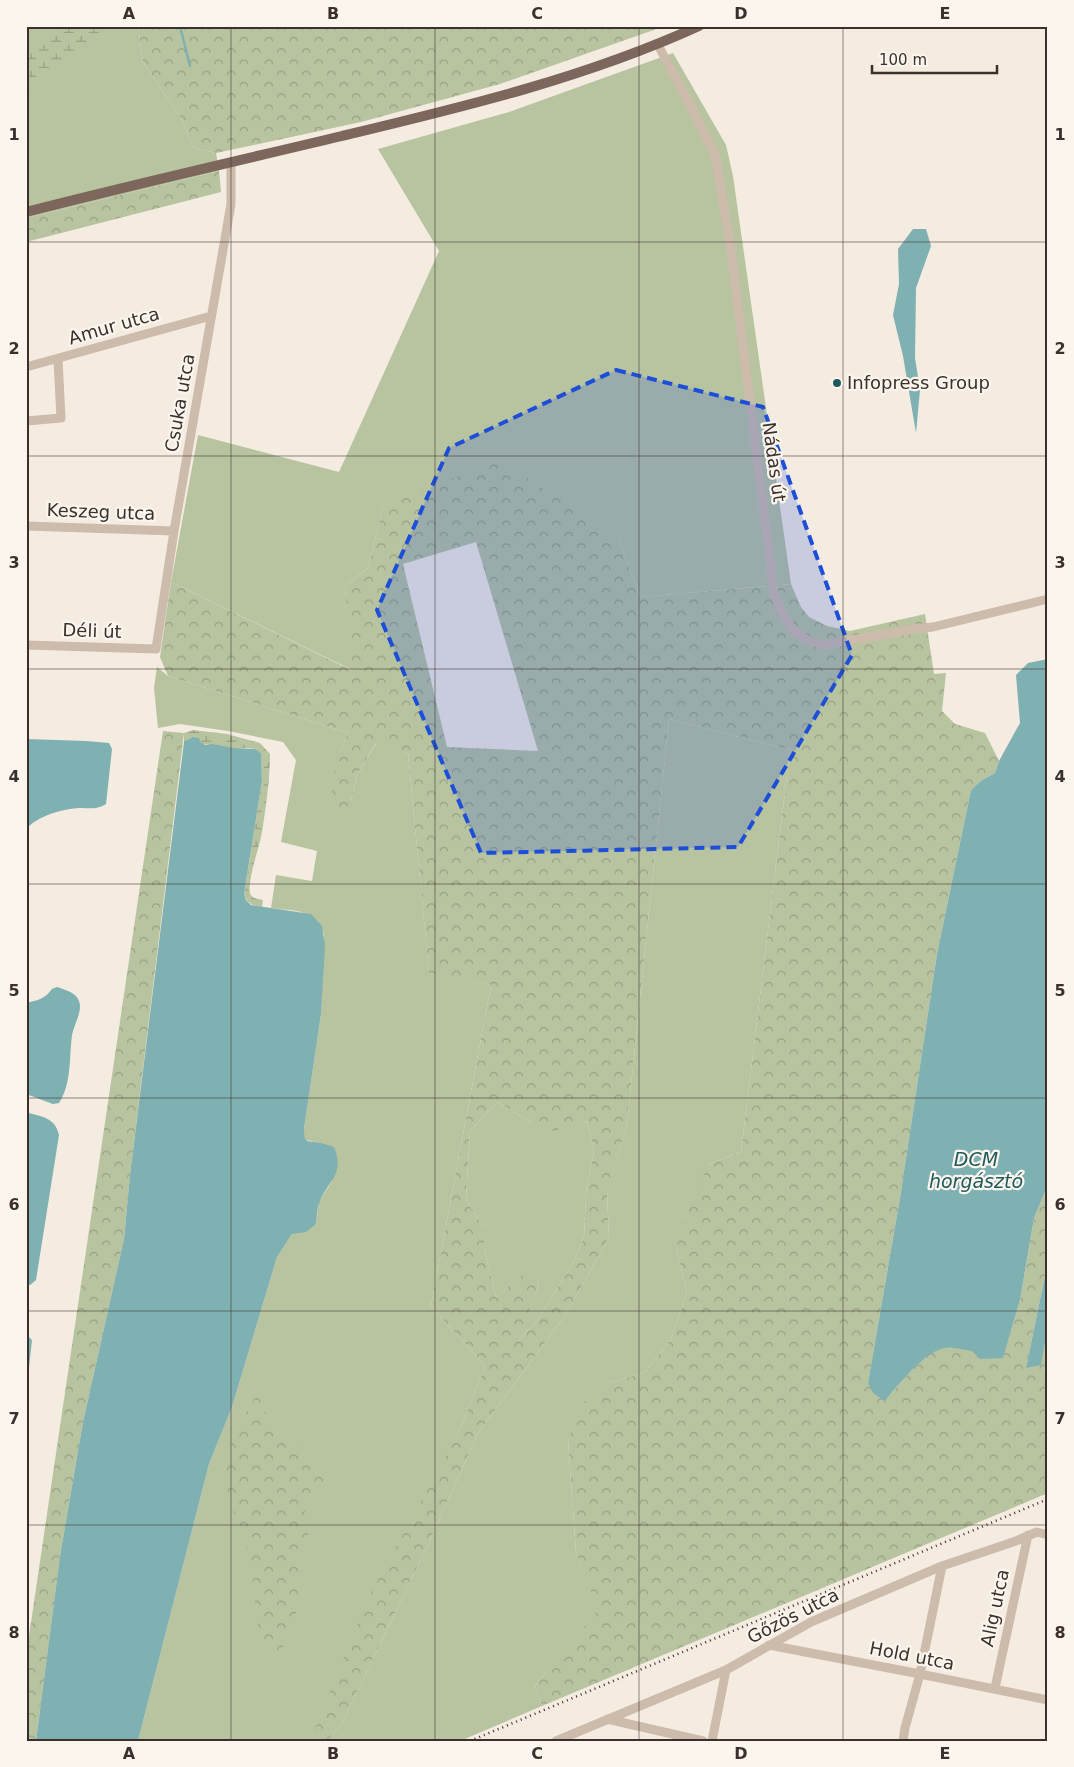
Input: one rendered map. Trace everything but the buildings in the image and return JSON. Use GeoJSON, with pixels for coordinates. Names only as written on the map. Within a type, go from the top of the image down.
{"type":"FeatureCollection","features":[{"type":"Feature","properties":{"kind":"main road"},"geometry":{"type":"LineString","coordinates":[[26,212],[139,183],[438,113],[579,73],[658,45],[699,26]]}},
{"type":"Feature","properties":{"kind":"street","name":"Nádas út"},"geometry":{"type":"LineString","coordinates":[[658,45],[689,102],[715,156],[730,242],[774,593],[782,613],[792,629],[807,640],[824,645],[933,627],[1048,599]]}},
{"type":"Feature","properties":{"kind":"street","name":"Csuka utca"},"geometry":{"type":"LineString","coordinates":[[156,649],[174,531],[231,204],[230,162]]}},
{"type":"Feature","properties":{"kind":"street","name":"Amur utca"},"geometry":{"type":"LineString","coordinates":[[26,367],[211,316]]}},
{"type":"Feature","properties":{"kind":"street"},"geometry":{"type":"LineString","coordinates":[[26,421],[61,418],[58,359]]}},
{"type":"Feature","properties":{"kind":"street","name":"Keszeg utca"},"geometry":{"type":"LineString","coordinates":[[26,526],[174,531]]}},
{"type":"Feature","properties":{"kind":"street","name":"Déli út"},"geometry":{"type":"LineString","coordinates":[[26,645],[156,649]]}},
{"type":"Feature","properties":{"kind":"street","name":"Gőzös utca"},"geometry":{"type":"LineString","coordinates":[[556,1741],[726,1670],[811,1622],[942,1566],[1037,1532],[1048,1535]]}},
{"type":"Feature","properties":{"kind":"street","name":"Alig utca"},"geometry":{"type":"LineString","coordinates":[[995,1688],[1028,1535]]}},
{"type":"Feature","properties":{"kind":"street"},"geometry":{"type":"LineString","coordinates":[[903,1741],[920,1674],[942,1566]]}},
{"type":"Feature","properties":{"kind":"street","name":"Hold utca"},"geometry":{"type":"LineString","coordinates":[[770,1645],[1048,1700]]}},
{"type":"Feature","properties":{"kind":"street"},"geometry":{"type":"LineString","coordinates":[[712,1741],[726,1670]]}},
{"type":"Feature","properties":{"kind":"street"},"geometry":{"type":"LineString","coordinates":[[607,1719],[703,1741]]}},
{"type":"Feature","properties":{"kind":"highlighted area"},"geometry":{"type":"Polygon","coordinates":[[[616,370],[763,407],[852,655],[738,847],[481,853],[377,610],[449,448],[616,370]]]}},
{"type":"Feature","properties":{"kind":"green space"},"geometry":{"type":"Polygon","coordinates":[[[26,26],[138,26],[143,62],[182,120],[193,148],[216,153],[219,171],[26,218],[26,26]]]}},
{"type":"Feature","properties":{"kind":"green space"},"geometry":{"type":"Polygon","coordinates":[[[66,26],[103,26],[94,43],[26,92],[26,56],[66,26]]]}},
{"type":"Feature","properties":{"kind":"green space"},"geometry":{"type":"Polygon","coordinates":[[[138,26],[665,26],[500,84],[361,122],[216,153],[193,148],[182,120],[143,62],[138,26]]]}},
{"type":"Feature","properties":{"kind":"green space"},"geometry":{"type":"Polygon","coordinates":[[[673,53],[726,145],[733,176],[791,584],[640,597],[619,539],[383,506],[368,568],[345,586],[352,670],[171,582],[198,435],[339,472],[439,251],[378,149],[509,112],[673,53]]]}},
{"type":"Feature","properties":{"kind":"green space"},"geometry":{"type":"Polygon","coordinates":[[[219,171],[221,192],[26,242],[26,218],[219,171]]]}},
{"type":"Feature","properties":{"kind":"green space"},"geometry":{"type":"Polygon","coordinates":[[[500,460],[619,539],[640,597],[791,584],[801,607],[809,617],[827,626],[850,631],[925,614],[934,674],[946,673],[942,711],[955,724],[985,733],[999,761],[995,773],[982,780],[971,790],[937,954],[900,1198],[868,1383],[885,1401],[920,1362],[937,1350],[959,1348],[1003,1357],[1020,1300],[1034,1218],[1048,1185],[1048,1261],[1026,1368],[1048,1324],[1048,1493],[542,1706],[535,1686],[598,1610],[576,1552],[568,1440],[582,1403],[611,1382],[644,1373],[671,1339],[687,1292],[676,1248],[693,1198],[709,1164],[741,1152],[790,750],[669,719],[627,1124],[607,1191],[609,1238],[564,1317],[478,1433],[428,1545],[342,1723],[329,1739],[331,1741],[310,1741],[367,1600],[458,1434],[485,1366],[431,1306],[491,985],[429,973],[408,753],[376,743],[357,775],[351,801],[342,816],[331,804],[332,780],[348,733],[168,676],[160,657],[171,582],[351,670],[345,586],[368,568],[383,506],[500,460]],[[476,542],[403,564],[447,747],[538,751],[476,542]],[[498,1102],[470,1132],[466,1200],[484,1228],[484,1249],[496,1297],[532,1266],[539,1284],[518,1341],[537,1321],[572,1265],[584,1237],[586,1192],[594,1150],[587,1121],[553,1131],[533,1124],[498,1102]]]}},
{"type":"Feature","properties":{"kind":"green space"},"geometry":{"type":"Polygon","coordinates":[[[157,667],[168,676],[348,733],[340,752],[351,801],[357,775],[377,742],[408,753],[429,972],[491,985],[431,1306],[485,1366],[458,1434],[434,1480],[310,1741],[138,1741],[209,1464],[232,1407],[277,1257],[292,1234],[316,1224],[319,1202],[332,1181],[320,1143],[306,1140],[304,1137],[321,1014],[324,935],[321,926],[311,916],[296,911],[271,908],[276,875],[312,881],[317,851],[281,842],[296,760],[283,742],[180,724],[158,728],[154,688],[157,667]]]}},
{"type":"Feature","properties":{"kind":"green space"},"geometry":{"type":"Polygon","coordinates":[[[669,719],[790,750],[741,1152],[709,1164],[676,1248],[687,1292],[671,1339],[644,1373],[611,1382],[568,1440],[576,1552],[599,1610],[535,1686],[542,1706],[460,1741],[331,1741],[328,1740],[342,1723],[428,1545],[478,1433],[564,1317],[609,1238],[607,1190],[627,1124],[669,719]]]}},
{"type":"Feature","properties":{"kind":"green space"},"geometry":{"type":"Polygon","coordinates":[[[193,730],[227,734],[260,743],[270,754],[269,783],[261,838],[250,888],[252,896],[263,900],[262,907],[250,903],[244,894],[262,781],[261,753],[252,748],[184,742],[184,733],[193,730]]]}},
{"type":"Feature","properties":{"kind":"green space"},"geometry":{"type":"Polygon","coordinates":[[[163,731],[184,733],[130,1175],[124,1239],[83,1422],[60,1556],[36,1741],[26,1741],[26,1656],[163,731]]]}},
{"type":"Feature","properties":{"kind":"green space"},"geometry":{"type":"Polygon","coordinates":[[[498,1102],[533,1124],[579,1123],[587,1121],[594,1150],[586,1192],[584,1237],[572,1265],[537,1321],[517,1342],[539,1284],[532,1267],[496,1297],[484,1249],[484,1228],[466,1200],[470,1132],[498,1102]]]}},
{"type":"Feature","properties":{"kind":"green space"},"geometry":{"type":"Polygon","coordinates":[[[257,1395],[265,1411],[270,1428],[296,1440],[321,1468],[327,1490],[306,1504],[304,1519],[308,1535],[301,1559],[301,1589],[293,1629],[281,1651],[270,1652],[260,1642],[249,1552],[239,1523],[228,1501],[226,1455],[250,1405],[257,1395]]]}},
{"type":"Feature","properties":{"kind":"water"},"geometry":{"type":"Polygon","coordinates":[[[913,229],[926,229],[931,246],[916,288],[915,358],[920,390],[916,433],[903,356],[893,315],[899,284],[898,249],[913,229]]]}},
{"type":"Feature","properties":{"kind":"water","name":"DCM horgásztó"},"geometry":{"type":"Polygon","coordinates":[[[1048,659],[1048,1185],[1034,1218],[1020,1300],[1003,1358],[980,1359],[972,1351],[945,1348],[929,1355],[920,1362],[885,1401],[874,1394],[868,1383],[900,1198],[937,954],[971,790],[982,780],[995,773],[999,761],[1020,723],[1016,675],[1028,663],[1048,659]]]}},
{"type":"Feature","properties":{"kind":"water"},"geometry":{"type":"Polygon","coordinates":[[[193,737],[199,738],[200,742],[206,745],[255,749],[261,753],[262,781],[244,894],[246,900],[251,905],[311,914],[322,926],[325,945],[321,1014],[304,1134],[308,1141],[334,1147],[338,1163],[337,1170],[320,1201],[316,1224],[306,1232],[292,1234],[277,1257],[232,1407],[209,1464],[138,1741],[36,1741],[60,1556],[83,1422],[124,1239],[130,1175],[184,742],[193,737]]]}},
{"type":"Feature","properties":{"kind":"water"},"geometry":{"type":"Polygon","coordinates":[[[26,739],[109,743],[112,749],[106,804],[96,808],[79,808],[57,812],[37,820],[26,829],[26,739]]]}},
{"type":"Feature","properties":{"kind":"water"},"geometry":{"type":"Polygon","coordinates":[[[57,987],[75,995],[78,998],[80,1009],[72,1035],[66,1087],[59,1103],[53,1104],[26,1094],[26,1003],[41,999],[57,987]]]}},
{"type":"Feature","properties":{"kind":"water"},"geometry":{"type":"Polygon","coordinates":[[[26,1112],[51,1121],[59,1135],[36,1280],[30,1285],[26,1284],[26,1112]]]}},
{"type":"Feature","properties":{"kind":"water"},"geometry":{"type":"Polygon","coordinates":[[[1048,1261],[1048,1324],[1041,1365],[1026,1368],[1048,1261]]]}},
{"type":"Feature","properties":{"kind":"water"},"geometry":{"type":"Polygon","coordinates":[[[26,1334],[32,1340],[26,1395],[26,1334]]]}},
{"type":"Feature","properties":{"kind":"waterway"},"geometry":{"type":"LineString","coordinates":[[180,26],[190,66]]}},
{"type":"Feature","properties":{"kind":"railway"},"geometry":{"type":"LineString","coordinates":[[470,1741],[1048,1499]]}},
{"type":"Feature","properties":{"kind":"place","name":"Infopress Group"},"geometry":{"type":"Point","coordinates":[837,383]}}]}
